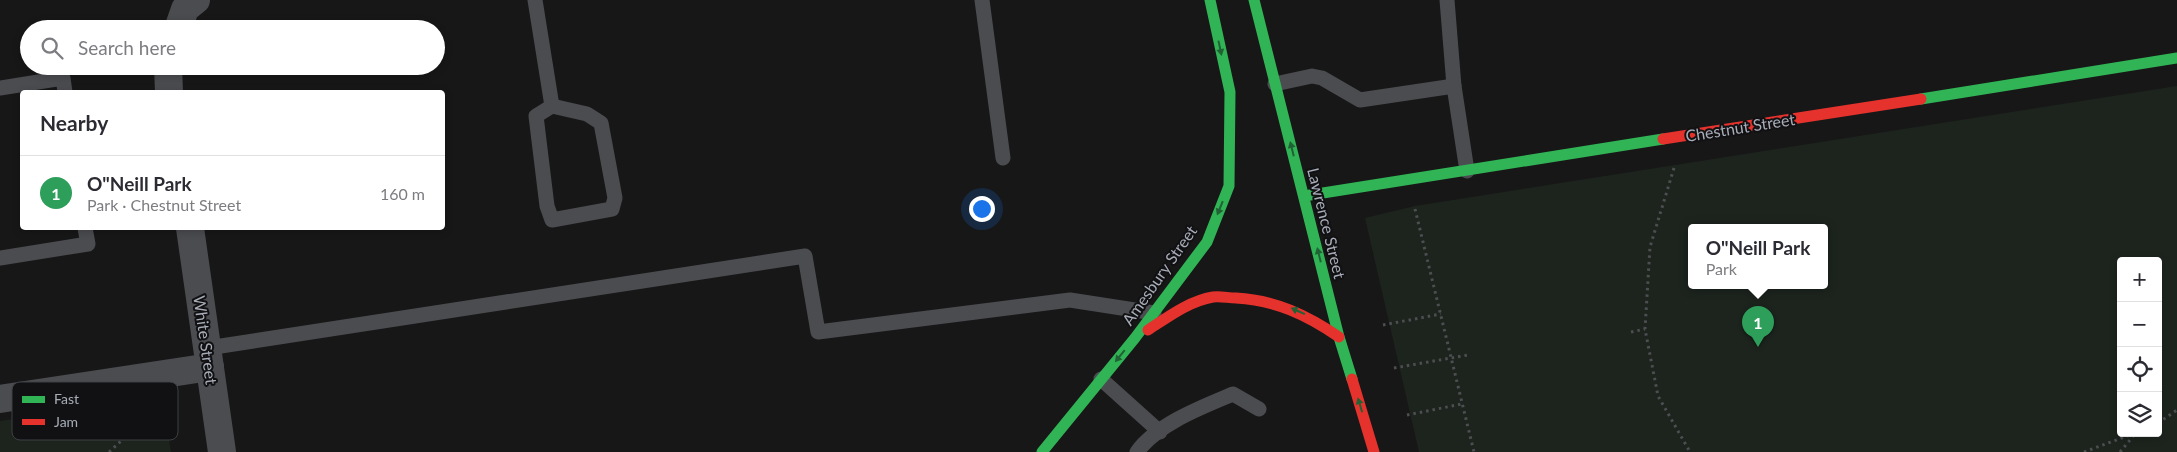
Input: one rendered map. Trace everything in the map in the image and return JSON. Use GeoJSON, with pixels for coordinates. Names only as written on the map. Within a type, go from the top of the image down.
{"type":"FeatureCollection","features":[{"type":"Feature","properties":{"kind":"main road","name":"Amesbury Street"},"geometry":{"type":"LineString","coordinates":[[1042,452],[1135,338],[1207,242],[1229,186],[1230,92],[1210,0]]}},
{"type":"Feature","properties":{"kind":"main road","name":"Lawrence Street"},"geometry":{"type":"LineString","coordinates":[[1254,0],[1339,336],[1374,452]]}},
{"type":"Feature","properties":{"kind":"main road","name":"Chestnut Street"},"geometry":{"type":"LineString","coordinates":[[1304,196],[2177,58]]}},
{"type":"Feature","properties":{"kind":"main road"},"geometry":{"type":"LineString","coordinates":[[1135,338],[1178,311],[1213,297],[1250,298],[1288,307],[1316,320],[1339,336]]}},
{"type":"Feature","properties":{"kind":"street"},"geometry":{"type":"LineString","coordinates":[[168,75],[169,90]]}},
{"type":"Feature","properties":{"kind":"street","name":"White Street"},"geometry":{"type":"LineString","coordinates":[[190,230],[222,452]]}},
{"type":"Feature","properties":{"kind":"street"},"geometry":{"type":"LineString","coordinates":[[85,382],[209,357]]}},
{"type":"Feature","properties":{"kind":"lane"},"geometry":{"type":"LineString","coordinates":[[535,0],[552,106]]}},
{"type":"Feature","properties":{"kind":"lane"},"geometry":{"type":"LineString","coordinates":[[982,0],[1003,158]]}},
{"type":"Feature","properties":{"kind":"lane"},"geometry":{"type":"LineString","coordinates":[[1447,0],[1454,86],[1467,170]]}},
{"type":"Feature","properties":{"kind":"lane"},"geometry":{"type":"LineString","coordinates":[[1275,84],[1312,76],[1322,78],[1360,100],[1454,86]]}},
{"type":"Feature","properties":{"kind":"lane"},"geometry":{"type":"LineString","coordinates":[[0,88],[63,78],[65,90]]}},
{"type":"Feature","properties":{"kind":"lane"},"geometry":{"type":"LineString","coordinates":[[552,106],[587,114],[601,123],[616,198],[612,209],[552,220],[547,206],[536,116],[552,106]]}},
{"type":"Feature","properties":{"kind":"lane"},"geometry":{"type":"LineString","coordinates":[[0,258],[88,244],[85,230]]}},
{"type":"Feature","properties":{"kind":"lane"},"geometry":{"type":"LineString","coordinates":[[209,357],[805,256],[818,332],[1070,300],[1154,312]]}},
{"type":"Feature","properties":{"kind":"lane"},"geometry":{"type":"LineString","coordinates":[[1102,379],[1160,432]]}},
{"type":"Feature","properties":{"kind":"lane"},"geometry":{"type":"LineString","coordinates":[[1137,452],[1143,444],[1183,416],[1233,394],[1259,409]]}},
{"type":"Feature","properties":{"kind":"path"},"geometry":{"type":"LineString","coordinates":[[1675,165],[1650,247],[1646,330],[1658,396],[1690,452]]}},
{"type":"Feature","properties":{"kind":"path"},"geometry":{"type":"LineString","coordinates":[[1415,206],[1474,452]]}},
{"type":"Feature","properties":{"kind":"path"},"geometry":{"type":"LineString","coordinates":[[1382,325],[1440,314]]}},
{"type":"Feature","properties":{"kind":"path"},"geometry":{"type":"LineString","coordinates":[[1631,332],[1646,330]]}},
{"type":"Feature","properties":{"kind":"path"},"geometry":{"type":"LineString","coordinates":[[1394,368],[1468,355]]}},
{"type":"Feature","properties":{"kind":"path"},"geometry":{"type":"LineString","coordinates":[[1407,415],[1462,404]]}},
{"type":"Feature","properties":{"kind":"path"},"geometry":{"type":"LineString","coordinates":[[2162,420],[2177,410]]}},
{"type":"Feature","properties":{"kind":"path"},"geometry":{"type":"LineString","coordinates":[[2084,452],[2124,437]]}},
{"type":"Feature","properties":{"kind":"path"},"geometry":{"type":"LineString","coordinates":[[2120,452],[2132,437]]}},
{"type":"Feature","properties":{"kind":"path"},"geometry":{"type":"LineString","coordinates":[[109,452],[122,440]]}},
{"type":"Feature","properties":{"kind":"shaded area"},"geometry":{"type":"Polygon","coordinates":[[[2177,86],[2177,452],[1419,452],[1365,218],[1415,206],[2177,86]]]}},
{"type":"Feature","properties":{"kind":"shaded area"},"geometry":{"type":"Polygon","coordinates":[[[12,419],[12,440],[169,440],[171,452],[0,452],[0,421],[12,419]]]}},
{"type":"Feature","properties":{"kind":"traffic: fast"},"geometry":{"type":"LineString","coordinates":[[1042,452],[1135,338],[1207,242],[1229,186],[1230,92],[1210,0]]}},
{"type":"Feature","properties":{"kind":"traffic: fast"},"geometry":{"type":"LineString","coordinates":[[1254,0],[1339,337],[1352,379]]}},
{"type":"Feature","properties":{"kind":"traffic: fast"},"geometry":{"type":"LineString","coordinates":[[1921,99],[2177,58]]}},
{"type":"Feature","properties":{"kind":"traffic: fast"},"geometry":{"type":"LineString","coordinates":[[1304,196],[1663,139]]}},
{"type":"Feature","properties":{"kind":"traffic: jam"},"geometry":{"type":"LineString","coordinates":[[1663,139],[1921,99]]}},
{"type":"Feature","properties":{"kind":"traffic: jam"},"geometry":{"type":"LineString","coordinates":[[1148,330],[1187,306],[1204,299],[1219,297],[1250,299],[1277,305],[1315,322],[1339,337]]}},
{"type":"Feature","properties":{"kind":"traffic: jam"},"geometry":{"type":"LineString","coordinates":[[1352,379],[1374,452]]}},
{"type":"Feature","properties":{"kind":"place","name":"O\"Neill Park"},"geometry":{"type":"Point","coordinates":[1758,347]}}]}
